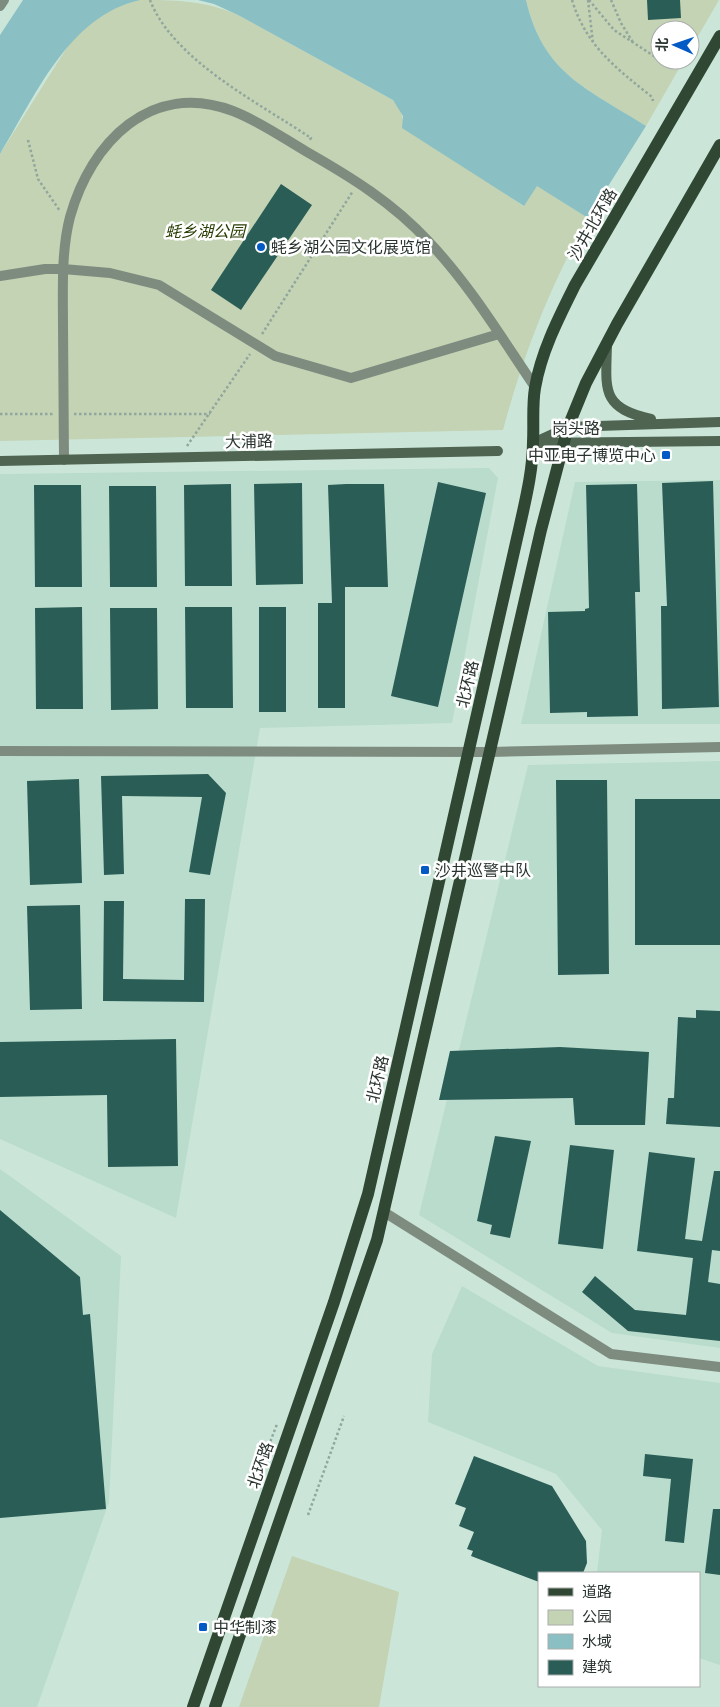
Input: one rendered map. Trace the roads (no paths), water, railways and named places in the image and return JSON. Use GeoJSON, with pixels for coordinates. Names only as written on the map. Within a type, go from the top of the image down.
{"type":"FeatureCollection","features":[{"type":"Feature","properties":{"kind":"main road","name":"沙井北环路"},"geometry":{"type":"LineString","coordinates":[[533,443],[532,414],[536,387],[542,360],[557,320],[613,219],[720,36]]}},
{"type":"Feature","properties":{"kind":"main road"},"geometry":{"type":"LineString","coordinates":[[215,1707],[354,1309],[384,1212],[562,444],[568,426],[607,342],[720,145]]}},
{"type":"Feature","properties":{"kind":"main road","name":"北环路"},"geometry":{"type":"LineString","coordinates":[[193,1707],[357,1234],[520,525],[533,443]]}},
{"type":"Feature","properties":{"kind":"street"},"geometry":{"type":"LineString","coordinates":[[0,6],[4,0]]}},
{"type":"Feature","properties":{"kind":"street"},"geometry":{"type":"LineString","coordinates":[[64,460],[63,268],[69,225],[87,174],[105,144],[118,132],[140,117],[181,104],[216,106],[233,111],[359,182],[406,219],[427,239],[466,284],[536,387]]}},
{"type":"Feature","properties":{"kind":"street"},"geometry":{"type":"LineString","coordinates":[[0,276],[63,268],[110,273],[159,285],[275,356],[351,378],[499,334]]}},
{"type":"Feature","properties":{"kind":"street"},"geometry":{"type":"LineString","coordinates":[[607,342],[606,378],[608,395],[617,408],[630,415],[667,423]]}},
{"type":"Feature","properties":{"kind":"street","name":"岗头路"},"geometry":{"type":"LineString","coordinates":[[533,443],[568,426],[720,422]]}},
{"type":"Feature","properties":{"kind":"street","name":"岗头路"},"geometry":{"type":"LineString","coordinates":[[533,443],[720,441]]}},
{"type":"Feature","properties":{"kind":"street","name":"大浦路"},"geometry":{"type":"LineString","coordinates":[[0,461],[498,451]]}},
{"type":"Feature","properties":{"kind":"street"},"geometry":{"type":"LineString","coordinates":[[0,750],[490,752],[720,747]]}},
{"type":"Feature","properties":{"kind":"street"},"geometry":{"type":"LineString","coordinates":[[384,1212],[611,1354],[720,1367]]}},
{"type":"Feature","properties":{"kind":"water"},"geometry":{"type":"Polygon","coordinates":[[[23,0],[140,0],[115,9],[93,23],[73,41],[41,84],[0,154],[0,35],[23,0]]]}},
{"type":"Feature","properties":{"kind":"water"},"geometry":{"type":"Polygon","coordinates":[[[198,0],[526,0],[534,25],[544,46],[556,63],[587,89],[646,126],[588,218],[537,186],[524,206],[402,128],[403,116],[393,100],[238,15],[214,4],[198,0]]]}},
{"type":"Feature","properties":{"kind":"place","name":"蚝乡湖公园文化展览馆"},"geometry":{"type":"Point","coordinates":[261,247]}},
{"type":"Feature","properties":{"kind":"place","name":"中亚电子博览中心"},"geometry":{"type":"Point","coordinates":[666,455]}},
{"type":"Feature","properties":{"kind":"place","name":"沙井巡警中队"},"geometry":{"type":"Point","coordinates":[425,870]}},
{"type":"Feature","properties":{"kind":"place","name":"中华制漆"},"geometry":{"type":"Point","coordinates":[203,1627]}},
{"type":"Feature","properties":{"kind":"park label","name":"蚝乡湖公园"},"geometry":{"type":"Point","coordinates":[205,231]}}]}
